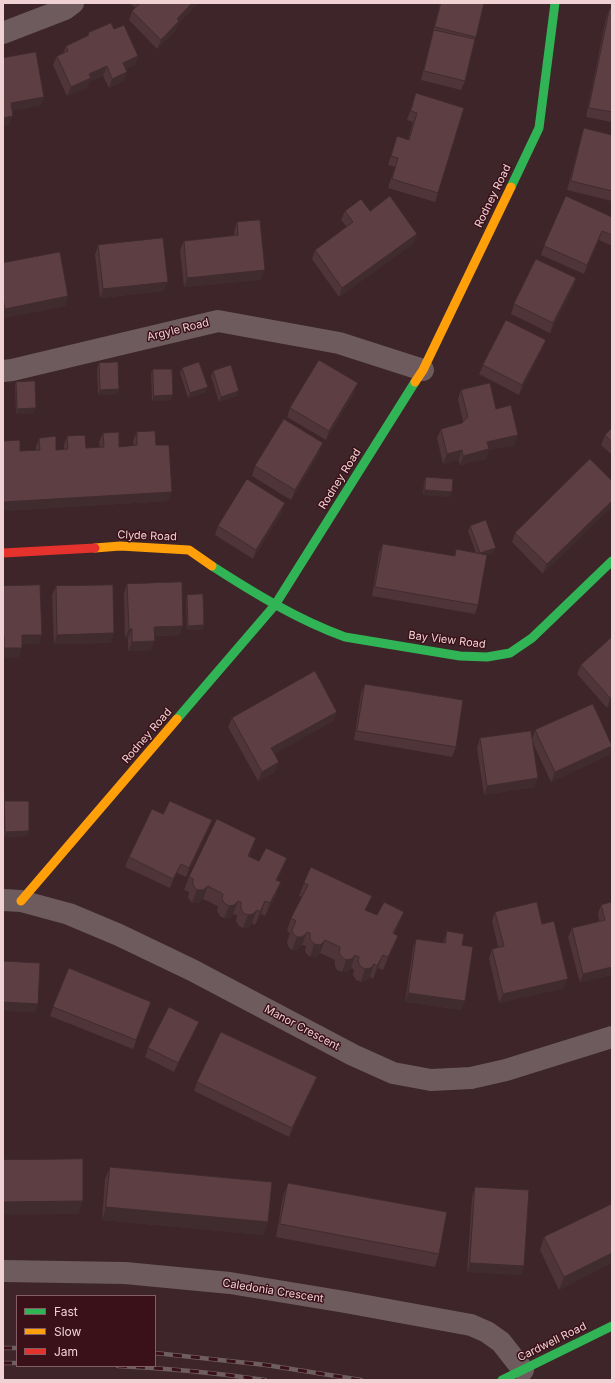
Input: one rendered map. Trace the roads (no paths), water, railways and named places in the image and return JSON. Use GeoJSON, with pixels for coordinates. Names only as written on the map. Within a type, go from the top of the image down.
{"type":"FeatureCollection","features":[{"type":"Feature","properties":{"kind":"street"},"geometry":{"type":"LineString","coordinates":[[3,33],[65,9],[73,3]]}},
{"type":"Feature","properties":{"kind":"street","name":"Rodney Road"},"geometry":{"type":"LineString","coordinates":[[12,901],[275,605],[423,370],[539,128],[555,3]]}},
{"type":"Feature","properties":{"kind":"street","name":"Argyle Road"},"geometry":{"type":"LineString","coordinates":[[3,371],[218,321],[339,343],[423,370]]}},
{"type":"Feature","properties":{"kind":"street","name":"Clyde Road"},"geometry":{"type":"LineString","coordinates":[[3,553],[120,546],[189,550],[275,605]]}},
{"type":"Feature","properties":{"kind":"street","name":"Bay View Road"},"geometry":{"type":"LineString","coordinates":[[275,605],[328,631],[345,637],[460,656],[488,657],[510,653],[532,638],[612,561]]}},
{"type":"Feature","properties":{"kind":"street","name":"Manor Crescent"},"geometry":{"type":"LineString","coordinates":[[12,901],[69,914],[119,935],[192,970],[352,1055],[393,1073],[431,1080],[471,1078],[506,1070],[612,1036]]}},
{"type":"Feature","properties":{"kind":"street","name":"Caledonia Crescent"},"geometry":{"type":"LineString","coordinates":[[3,1271],[125,1273],[230,1284],[345,1302],[471,1325],[487,1332],[501,1342],[518,1373]]}},
{"type":"Feature","properties":{"kind":"street","name":"Cardwell Road"},"geometry":{"type":"LineString","coordinates":[[502,1380],[612,1326]]}},
{"type":"Feature","properties":{"kind":"railway"},"geometry":{"type":"LineString","coordinates":[[3,1348],[16,1348]]}},
{"type":"Feature","properties":{"kind":"railway"},"geometry":{"type":"LineString","coordinates":[[156,1353],[266,1365],[361,1380]]}},
{"type":"Feature","properties":{"kind":"railway"},"geometry":{"type":"LineString","coordinates":[[3,1363],[16,1363]]}},
{"type":"Feature","properties":{"kind":"railway"},"geometry":{"type":"LineString","coordinates":[[136,1367],[192,1371],[265,1380]]}}]}
